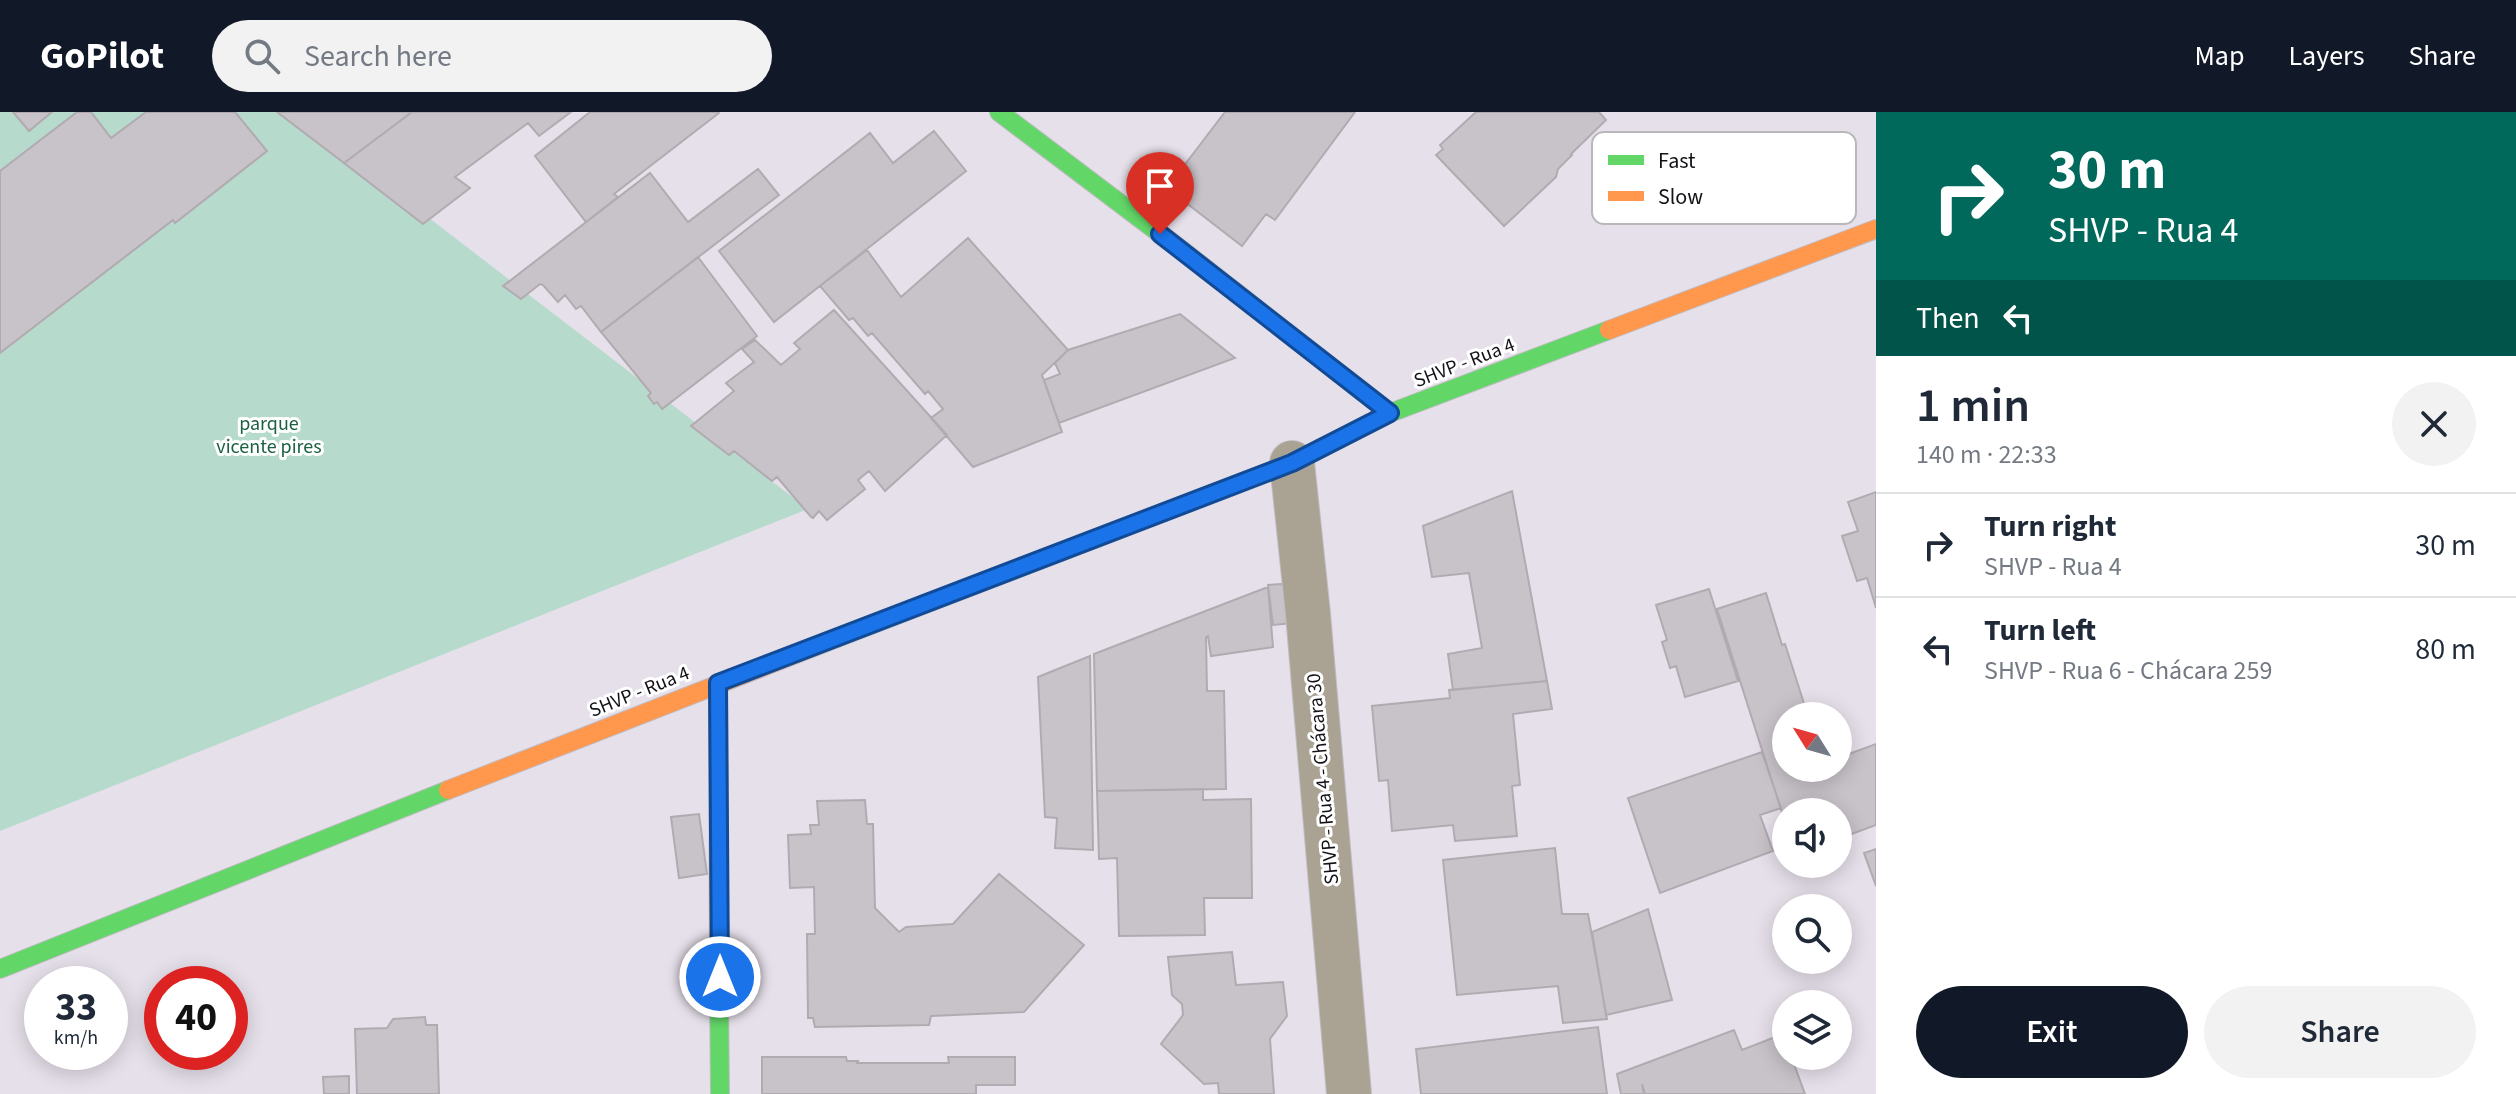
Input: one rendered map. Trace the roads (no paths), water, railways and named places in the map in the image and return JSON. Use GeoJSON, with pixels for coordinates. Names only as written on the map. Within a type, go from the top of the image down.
{"type":"FeatureCollection","features":[{"type":"Feature","properties":{"kind":"street"},"geometry":{"type":"LineString","coordinates":[[999,112],[1390,413]]}},
{"type":"Feature","properties":{"kind":"street","name":"SHVP - Rua 4"},"geometry":{"type":"LineString","coordinates":[[0,969],[718,683],[1292,463],[1390,413],[1876,229]]}},
{"type":"Feature","properties":{"kind":"street","name":"SHVP - Rua 4 - Chácara 30"},"geometry":{"type":"LineString","coordinates":[[1292,463],[1349,1094]]}},
{"type":"Feature","properties":{"kind":"street"},"geometry":{"type":"LineString","coordinates":[[718,683],[720,1094]]}},
{"type":"Feature","properties":{"kind":"park label","name":"parque vicente pires"},"geometry":{"type":"Point","coordinates":[269,434]}}]}
